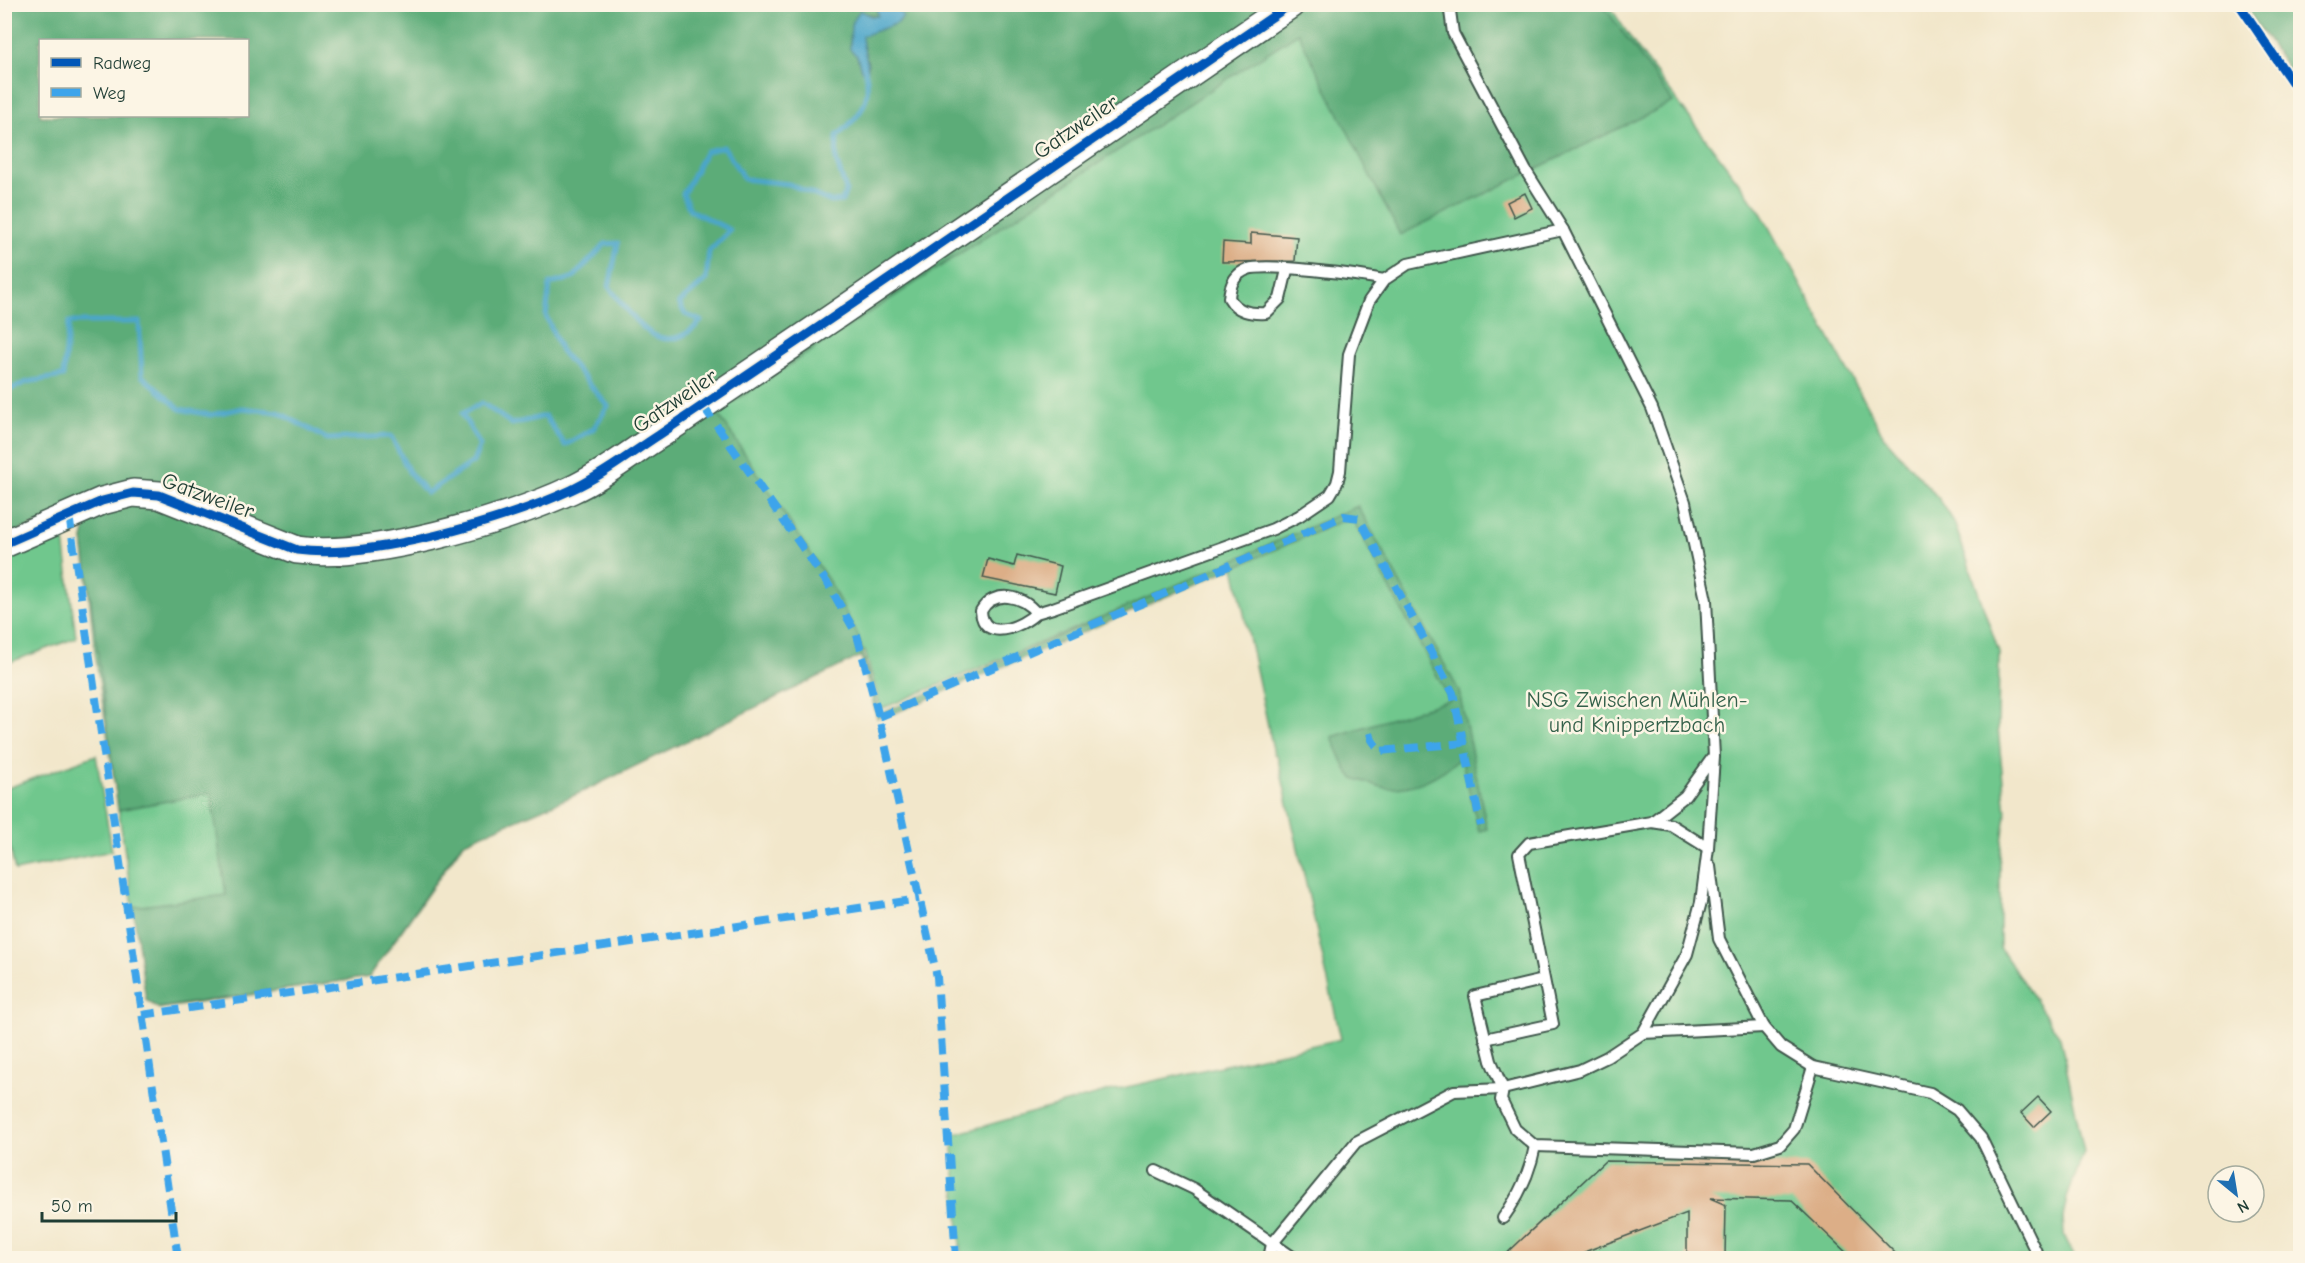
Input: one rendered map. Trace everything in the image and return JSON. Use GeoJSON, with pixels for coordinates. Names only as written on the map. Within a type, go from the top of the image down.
{"type":"FeatureCollection","features":[{"type":"Feature","properties":{"kind":"street","name":"Gatzweiler"},"geometry":{"type":"LineString","coordinates":[[4,544],[102,501],[134,493],[159,495],[297,550],[319,553],[343,553],[423,537],[515,513],[541,503],[575,488],[703,406],[1291,4]]}},
{"type":"Feature","properties":{"kind":"lane"},"geometry":{"type":"LineString","coordinates":[[1269,1258],[1272,1244],[1356,1142],[1454,1091],[1503,1089],[1580,1070],[1607,1057],[1643,1033],[1686,954],[1701,902],[1708,848],[1714,757],[1706,600],[1684,502],[1652,408],[1563,230],[1526,171],[1453,33],[1449,4]]}},
{"type":"Feature","properties":{"kind":"lane"},"geometry":{"type":"LineString","coordinates":[[1036,613],[1029,604],[1006,597],[991,598],[981,611],[984,621],[993,629],[1020,626],[1036,613],[1273,529],[1299,516],[1330,495],[1340,471],[1349,354],[1369,301],[1384,280],[1408,264],[1563,230]]}},
{"type":"Feature","properties":{"kind":"lane"},"geometry":{"type":"LineString","coordinates":[[1287,270],[1280,299],[1266,313],[1249,313],[1238,308],[1229,298],[1231,284],[1250,268],[1287,270],[1362,276],[1384,280]]}},
{"type":"Feature","properties":{"kind":"lane"},"geometry":{"type":"LineString","coordinates":[[1652,822],[1685,796],[1714,757]]}},
{"type":"Feature","properties":{"kind":"lane"},"geometry":{"type":"LineString","coordinates":[[1485,1039],[1553,1024],[1519,854],[1529,843],[1652,822],[1671,825],[1708,848]]}},
{"type":"Feature","properties":{"kind":"lane"},"geometry":{"type":"LineString","coordinates":[[1708,848],[1719,939],[1764,1027],[1781,1047],[1813,1067],[1930,1093],[1958,1110],[1981,1138],[2039,1258]]}},
{"type":"Feature","properties":{"kind":"lane"},"geometry":{"type":"LineString","coordinates":[[1543,980],[1475,996],[1485,1039],[1503,1089],[1501,1100],[1515,1129],[1535,1146],[1754,1153],[1780,1145],[1794,1129],[1813,1067]]}},
{"type":"Feature","properties":{"kind":"lane"},"geometry":{"type":"LineString","coordinates":[[1643,1033],[1764,1027]]}},
{"type":"Feature","properties":{"kind":"lane"},"geometry":{"type":"LineString","coordinates":[[1503,1218],[1517,1199],[1535,1146]]}},
{"type":"Feature","properties":{"kind":"lane"},"geometry":{"type":"LineString","coordinates":[[1156,1171],[1194,1189],[1294,1258]]}},
{"type":"Feature","properties":{"kind":"green space"},"geometry":{"type":"Polygon","coordinates":[[[5,5],[876,5],[878,16],[866,13],[851,25],[850,49],[857,56],[861,70],[867,74],[868,64],[862,36],[893,7],[891,5],[1279,5],[569,482],[461,522],[295,546],[153,489],[5,535],[5,5]]]}},
{"type":"Feature","properties":{"kind":"green space"},"geometry":{"type":"Polygon","coordinates":[[[1291,5],[1603,5],[1673,102],[1400,235],[1298,33],[717,412],[828,580],[858,635],[880,714],[1358,506],[1459,691],[1487,829],[1479,831],[1461,757],[1428,780],[1399,788],[1384,787],[1353,778],[1346,769],[1332,737],[1450,700],[1354,522],[1342,521],[895,713],[877,718],[861,656],[582,792],[462,843],[369,977],[158,1008],[146,1000],[133,907],[226,895],[211,793],[118,810],[83,539],[86,526],[93,516],[159,495],[297,550],[541,503],[1291,5]]]}},
{"type":"Feature","properties":{"kind":"green space","name":"NSG Zwischen Mühlen- und Knippertzbach"},"geometry":{"type":"Polygon","coordinates":[[[1314,5],[1609,5],[1635,45],[1760,211],[1884,437],[1940,500],[1954,522],[1999,652],[1998,728],[2006,814],[2000,856],[2000,948],[2060,1037],[2084,1152],[2067,1198],[2063,1217],[2064,1235],[2075,1258],[961,1258],[952,1135],[1109,1091],[1341,1039],[1277,755],[1274,754],[1233,562],[881,709],[865,651],[465,841],[369,977],[159,1009],[147,1000],[95,653],[83,539],[96,517],[1314,5]]]}},
{"type":"Feature","properties":{"kind":"green space"},"geometry":{"type":"Polygon","coordinates":[[[2244,5],[2300,5],[2300,87],[2244,5]]]}},
{"type":"Feature","properties":{"kind":"green space"},"geometry":{"type":"Polygon","coordinates":[[[62,523],[76,638],[5,664],[5,552],[62,523]]]}},
{"type":"Feature","properties":{"kind":"green space"},"geometry":{"type":"Polygon","coordinates":[[[96,755],[112,851],[15,871],[5,823],[5,789],[96,755]]]}},
{"type":"Feature","properties":{"kind":"water"},"geometry":{"type":"Polygon","coordinates":[[[876,5],[892,6],[903,16],[898,23],[862,36],[867,74],[861,70],[857,56],[850,49],[851,24],[860,10],[871,16],[878,16],[876,5]]]}},
{"type":"Feature","properties":{"kind":"building"},"geometry":{"type":"Polygon","coordinates":[[[1525,193],[1532,208],[1514,217],[1507,202],[1525,193]]]}},
{"type":"Feature","properties":{"kind":"building"},"geometry":{"type":"Polygon","coordinates":[[[1251,233],[1297,237],[1295,261],[1222,262],[1223,242],[1251,244],[1251,233]]]}},
{"type":"Feature","properties":{"kind":"building"},"geometry":{"type":"Polygon","coordinates":[[[1017,555],[1061,566],[1055,593],[983,578],[988,559],[1014,566],[1017,555]]]}},
{"type":"Feature","properties":{"kind":"building"},"geometry":{"type":"Polygon","coordinates":[[[2038,1097],[2051,1111],[2034,1127],[2021,1113],[2038,1097]]]}},
{"type":"Feature","properties":{"kind":"building"},"geometry":{"type":"Polygon","coordinates":[[[1605,1161],[1807,1164],[1900,1258],[1852,1258],[1791,1200],[1710,1198],[1726,1205],[1725,1258],[1687,1258],[1687,1213],[1587,1251],[1579,1258],[1502,1258],[1605,1161]]]}},
{"type":"Feature","properties":{"kind":"waterway"},"geometry":{"type":"LineString","coordinates":[[4,392],[27,382],[63,376],[69,322],[139,322],[142,376],[180,409],[211,415],[242,408],[278,412],[327,439],[391,436],[409,472],[427,493],[473,462],[480,445],[462,414],[482,403],[512,424],[545,416],[565,445],[593,429],[608,406],[561,351],[546,316],[550,284],[573,278],[605,244],[618,243],[609,287],[628,312],[649,332],[660,338],[673,339],[686,333],[701,321],[685,314],[679,303],[706,280],[709,251],[730,230],[690,210],[683,194],[706,151],[724,147],[744,179],[789,184],[831,202],[842,201],[846,190],[836,160],[837,136],[852,122],[863,107],[867,91],[865,69]]}},
{"type":"Feature","properties":{"kind":"marked path"},"geometry":{"type":"LineString","coordinates":[[703,406],[828,584],[857,635],[879,717],[937,977],[956,1258]]}},
{"type":"Feature","properties":{"kind":"marked path"},"geometry":{"type":"LineString","coordinates":[[69,515],[178,1258]]}},
{"type":"Feature","properties":{"kind":"marked path"},"geometry":{"type":"LineString","coordinates":[[879,717],[1344,516],[1359,518],[1453,693],[1481,826]]}},
{"type":"Feature","properties":{"kind":"marked path"},"geometry":{"type":"LineString","coordinates":[[1370,733],[1380,751],[1463,743]]}},
{"type":"Feature","properties":{"kind":"marked path"},"geometry":{"type":"LineString","coordinates":[[142,1015],[919,899]]}},
{"type":"Feature","properties":{"kind":"cycle path"},"geometry":{"type":"LineString","coordinates":[[4,544],[102,501],[133,493],[159,495],[297,550],[326,552],[397,544],[474,525],[543,502],[583,484],[616,464],[1291,4]]}},
{"type":"Feature","properties":{"kind":"cycle path"},"geometry":{"type":"LineString","coordinates":[[2239,4],[2300,94]]}}]}
